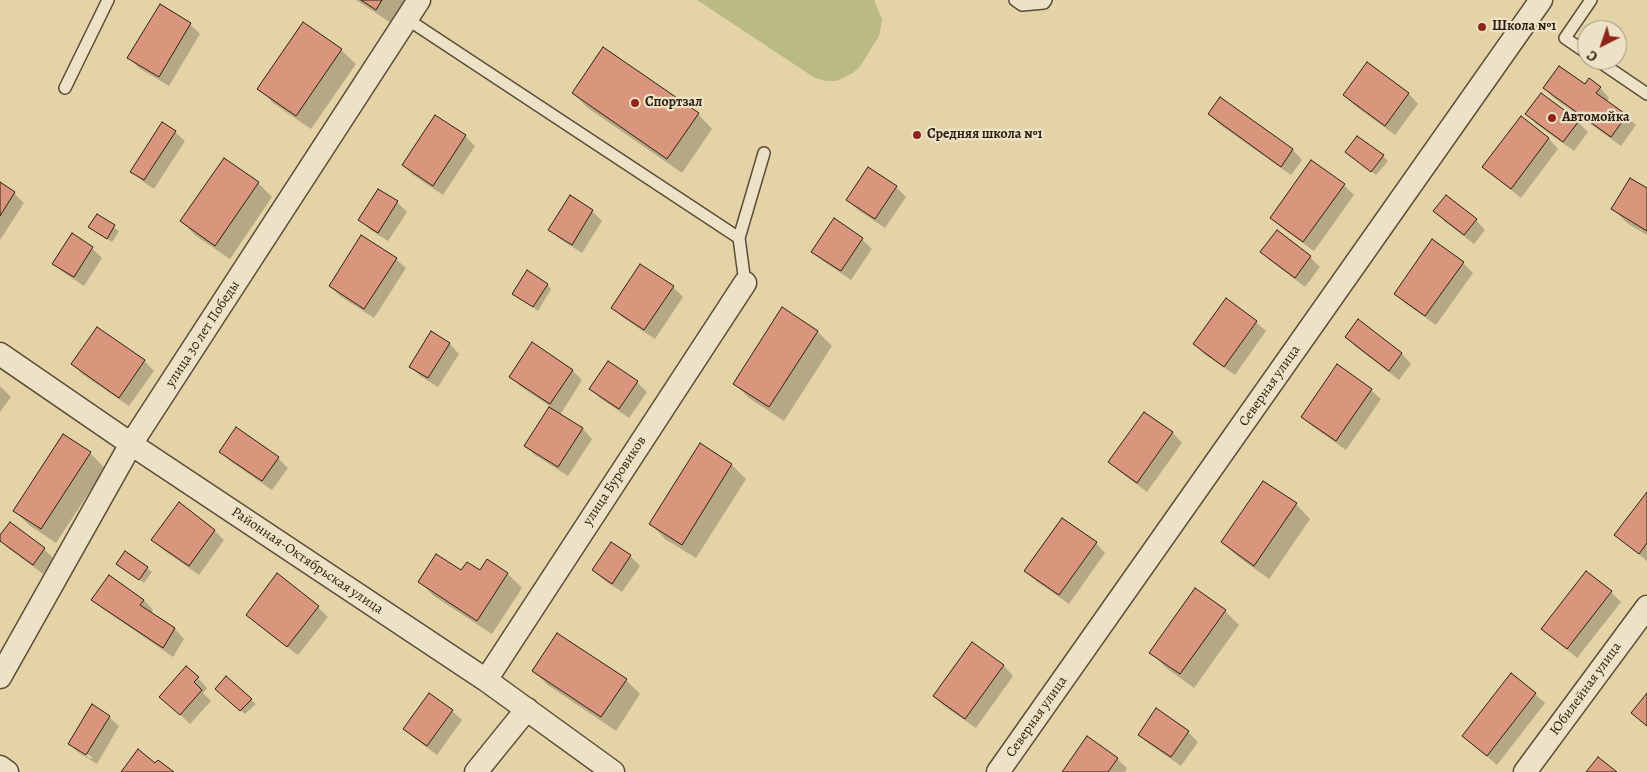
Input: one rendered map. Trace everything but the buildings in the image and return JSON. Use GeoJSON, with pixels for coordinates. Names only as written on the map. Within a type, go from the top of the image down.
{"type":"FeatureCollection","features":[{"type":"Feature","properties":{"kind":"street","name":"улица 30 лет Победы"},"geometry":{"type":"LineString","coordinates":[[0,677],[131,444],[419,0]]}},
{"type":"Feature","properties":{"kind":"street","name":"Северная улица"},"geometry":{"type":"LineString","coordinates":[[998,772],[1541,0]]}},
{"type":"Feature","properties":{"kind":"street","name":"улица Буровиков"},"geometry":{"type":"LineString","coordinates":[[486,680],[745,283]]}},
{"type":"Feature","properties":{"kind":"street","name":"Районная-Октябрьская улица"},"geometry":{"type":"LineString","coordinates":[[0,354],[131,444],[486,680],[612,772]]}},
{"type":"Feature","properties":{"kind":"street","name":"Юбилейная улица"},"geometry":{"type":"LineString","coordinates":[[1525,772],[1647,607]]}},
{"type":"Feature","properties":{"kind":"street"},"geometry":{"type":"LineString","coordinates":[[476,772],[527,709]]}},
{"type":"Feature","properties":{"kind":"street"},"geometry":{"type":"LineString","coordinates":[[0,767],[8,772]]}},
{"type":"Feature","properties":{"kind":"lane"},"geometry":{"type":"LineString","coordinates":[[65,88],[108,0]]}},
{"type":"Feature","properties":{"kind":"lane"},"geometry":{"type":"LineString","coordinates":[[1015,0],[1022,5],[1044,3],[1046,0]]}},
{"type":"Feature","properties":{"kind":"lane"},"geometry":{"type":"LineString","coordinates":[[1577,20],[1591,0]]}},
{"type":"Feature","properties":{"kind":"lane"},"geometry":{"type":"LineString","coordinates":[[407,19],[739,238]]}},
{"type":"Feature","properties":{"kind":"lane"},"geometry":{"type":"LineString","coordinates":[[1577,20],[1565,38],[1577,46]]}},
{"type":"Feature","properties":{"kind":"lane"},"geometry":{"type":"LineString","coordinates":[[1612,70],[1647,94]]}},
{"type":"Feature","properties":{"kind":"lane"},"geometry":{"type":"LineString","coordinates":[[745,283],[739,238],[764,153]]}},
{"type":"Feature","properties":{"kind":"shaded area"},"geometry":{"type":"Polygon","coordinates":[[[697,0],[874,0],[882,19],[879,36],[861,65],[853,73],[836,81],[826,81],[815,78],[697,0]]]}},
{"type":"Feature","properties":{"kind":"place","name":"Школа №1"},"geometry":{"type":"Point","coordinates":[1482,27]}},
{"type":"Feature","properties":{"kind":"place","name":"Спортзал"},"geometry":{"type":"Point","coordinates":[635,103]}},
{"type":"Feature","properties":{"kind":"place","name":"Автомойка"},"geometry":{"type":"Point","coordinates":[1552,118]}},
{"type":"Feature","properties":{"kind":"place","name":"Средняя школа №1"},"geometry":{"type":"Point","coordinates":[917,135]}}]}
